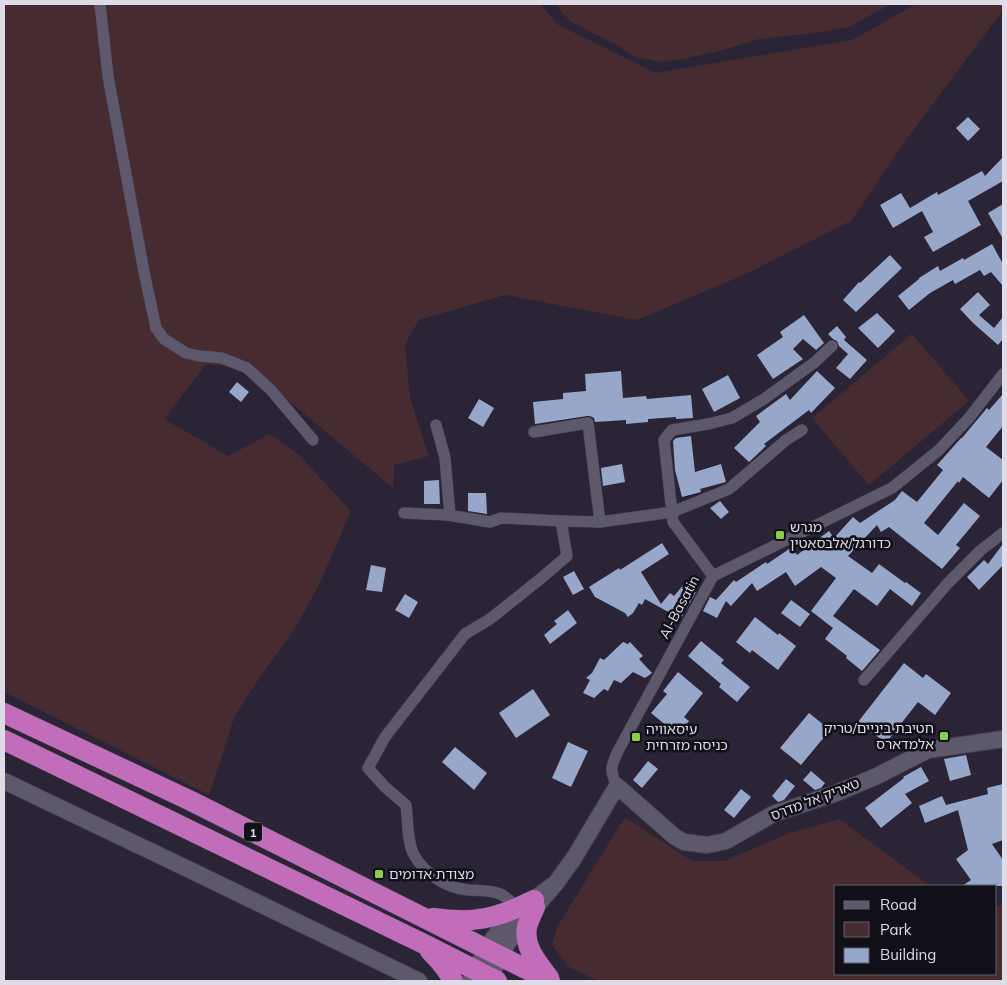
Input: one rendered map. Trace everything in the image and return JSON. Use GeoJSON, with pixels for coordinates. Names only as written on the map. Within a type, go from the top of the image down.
{"type":"FeatureCollection","features":[{"type":"Feature","properties":{"kind":"highway","name":"1"},"geometry":{"type":"LineString","coordinates":[[4,713],[191,801],[551,981]]}},
{"type":"Feature","properties":{"kind":"highway","name":"1"},"geometry":{"type":"LineString","coordinates":[[4,740],[424,944],[484,978]]}},
{"type":"Feature","properties":{"kind":"highway"},"geometry":{"type":"LineString","coordinates":[[423,917],[479,920],[526,912],[528,944],[533,958],[551,981]]}},
{"type":"Feature","properties":{"kind":"highway"},"geometry":{"type":"LineString","coordinates":[[424,944],[440,960],[453,981]]}},
{"type":"Feature","properties":{"kind":"street"},"geometry":{"type":"LineString","coordinates":[[100,4],[108,76],[156,328],[164,339],[186,353],[222,358],[247,368],[271,390],[313,440]]}},
{"type":"Feature","properties":{"kind":"street"},"geometry":{"type":"LineString","coordinates":[[713,576],[673,522],[664,440],[672,430],[732,418],[815,362],[832,346]]}},
{"type":"Feature","properties":{"kind":"street","name":"Al-Basatin"},"geometry":{"type":"LineString","coordinates":[[617,786],[612,776],[611,766],[713,576],[892,488],[938,450],[969,418],[1003,374]]}},
{"type":"Feature","properties":{"kind":"street"},"geometry":{"type":"LineString","coordinates":[[534,432],[588,423],[600,522]]}},
{"type":"Feature","properties":{"kind":"street"},"geometry":{"type":"LineString","coordinates":[[436,425],[445,458],[450,515]]}},
{"type":"Feature","properties":{"kind":"street"},"geometry":{"type":"LineString","coordinates":[[404,513],[450,515],[490,522],[501,518],[600,522],[672,512],[729,489],[786,440],[802,430]]}},
{"type":"Feature","properties":{"kind":"street"},"geometry":{"type":"LineString","coordinates":[[526,912],[503,895],[494,891],[456,888],[441,882],[426,870],[414,854],[409,835],[406,805],[384,787],[368,768],[385,737],[465,634],[490,618],[567,556],[561,521]]}},
{"type":"Feature","properties":{"kind":"street"},"geometry":{"type":"LineString","coordinates":[[864,680],[948,583],[981,550],[1003,533]]}},
{"type":"Feature","properties":{"kind":"street","name":"טאריק אל מדרס"},"geometry":{"type":"LineString","coordinates":[[617,786],[675,837],[684,842],[707,845],[726,840],[773,814],[834,794],[876,776],[928,750],[1003,739]]}},
{"type":"Feature","properties":{"kind":"street"},"geometry":{"type":"LineString","coordinates":[[4,781],[419,981]]}},
{"type":"Feature","properties":{"kind":"street"},"geometry":{"type":"LineString","coordinates":[[484,978],[493,952],[507,944],[526,912],[556,884],[574,858],[617,786]]}},
{"type":"Feature","properties":{"kind":"green space"},"geometry":{"type":"Polygon","coordinates":[[[4,4],[540,4],[557,24],[656,73],[852,40],[916,4],[1003,4],[1003,10],[905,141],[851,221],[746,274],[637,320],[505,295],[419,320],[405,344],[410,398],[429,456],[394,465],[393,488],[252,370],[206,364],[164,419],[228,456],[269,434],[298,454],[351,511],[319,585],[294,630],[235,715],[209,795],[4,692],[4,4]]]}},
{"type":"Feature","properties":{"kind":"green space"},"geometry":{"type":"Polygon","coordinates":[[[555,4],[891,4],[849,27],[759,39],[719,51],[660,62],[632,56],[613,42],[570,21],[555,4]]]}},
{"type":"Feature","properties":{"kind":"green space"},"geometry":{"type":"Polygon","coordinates":[[[912,334],[969,401],[869,485],[812,418],[912,334]]]}},
{"type":"Feature","properties":{"kind":"green space"},"geometry":{"type":"Polygon","coordinates":[[[625,817],[692,861],[725,861],[787,834],[839,819],[929,885],[834,885],[834,975],[997,975],[997,906],[1003,904],[1003,981],[599,981],[570,968],[552,945],[557,927],[625,817]]]}},
{"type":"Feature","properties":{"kind":"building"},"geometry":{"type":"Polygon","coordinates":[[[968,117],[980,129],[968,141],[956,128],[968,117]]]}},
{"type":"Feature","properties":{"kind":"building"},"geometry":{"type":"Polygon","coordinates":[[[1003,157],[1003,181],[968,201],[981,225],[933,252],[924,237],[933,232],[922,211],[893,228],[880,205],[901,193],[910,208],[937,192],[938,195],[982,171],[985,176],[1003,157]]]}},
{"type":"Feature","properties":{"kind":"building"},"geometry":{"type":"Polygon","coordinates":[[[1003,204],[1003,239],[988,213],[1003,204]]]}},
{"type":"Feature","properties":{"kind":"building"},"geometry":{"type":"Polygon","coordinates":[[[992,244],[1003,264],[1003,286],[991,272],[984,276],[980,270],[955,284],[953,280],[930,293],[909,310],[898,296],[919,278],[938,266],[940,271],[992,244]]]}},
{"type":"Feature","properties":{"kind":"building"},"geometry":{"type":"Polygon","coordinates":[[[890,255],[902,268],[856,312],[843,300],[859,282],[890,255]]]}},
{"type":"Feature","properties":{"kind":"building"},"geometry":{"type":"Polygon","coordinates":[[[978,292],[990,305],[979,315],[994,328],[1003,317],[1003,339],[998,345],[960,309],[978,292]]]}},
{"type":"Feature","properties":{"kind":"building"},"geometry":{"type":"Polygon","coordinates":[[[877,313],[895,331],[878,348],[858,328],[877,313]]]}},
{"type":"Feature","properties":{"kind":"building"},"geometry":{"type":"Polygon","coordinates":[[[804,315],[824,343],[816,350],[803,339],[793,349],[803,359],[773,379],[757,355],[783,337],[780,332],[804,315]]]}},
{"type":"Feature","properties":{"kind":"building"},"geometry":{"type":"Polygon","coordinates":[[[837,326],[846,337],[844,340],[867,360],[850,379],[836,368],[848,354],[828,334],[837,326]]]}},
{"type":"Feature","properties":{"kind":"building"},"geometry":{"type":"Polygon","coordinates":[[[621,371],[623,398],[646,396],[647,399],[691,395],[693,418],[648,419],[648,422],[626,424],[626,420],[595,422],[594,418],[587,416],[535,424],[533,402],[563,399],[563,393],[586,391],[585,374],[621,371]]]}},
{"type":"Feature","properties":{"kind":"building"},"geometry":{"type":"Polygon","coordinates":[[[817,371],[835,388],[811,413],[809,410],[764,444],[766,446],[749,462],[734,448],[760,422],[756,416],[786,394],[790,400],[817,371]]]}},
{"type":"Feature","properties":{"kind":"building"},"geometry":{"type":"Polygon","coordinates":[[[728,375],[740,398],[714,412],[702,389],[728,375]]]}},
{"type":"Feature","properties":{"kind":"building"},"geometry":{"type":"Polygon","coordinates":[[[237,382],[249,392],[241,402],[229,392],[237,382]]]}},
{"type":"Feature","properties":{"kind":"building"},"geometry":{"type":"Polygon","coordinates":[[[1003,394],[1003,426],[986,447],[1003,460],[1003,480],[989,498],[963,477],[924,523],[938,535],[964,503],[980,516],[956,545],[960,548],[942,569],[889,527],[881,532],[877,525],[848,556],[872,573],[879,564],[921,593],[912,606],[890,589],[877,606],[854,589],[833,616],[880,650],[862,671],[846,658],[847,656],[825,639],[833,628],[811,611],[836,578],[821,567],[795,586],[786,572],[757,591],[752,583],[731,606],[726,601],[717,618],[703,611],[710,597],[716,600],[734,580],[736,582],[792,547],[797,555],[829,531],[834,538],[853,517],[860,523],[895,500],[902,491],[917,502],[943,470],[937,465],[987,408],[989,410],[1003,394]]]}},
{"type":"Feature","properties":{"kind":"building"},"geometry":{"type":"Polygon","coordinates":[[[479,399],[494,408],[483,427],[468,418],[479,399]]]}},
{"type":"Feature","properties":{"kind":"building"},"geometry":{"type":"Polygon","coordinates":[[[691,436],[695,472],[721,464],[726,482],[700,489],[701,492],[682,497],[675,470],[673,441],[676,438],[691,436]]]}},
{"type":"Feature","properties":{"kind":"building"},"geometry":{"type":"Polygon","coordinates":[[[622,464],[625,482],[603,486],[601,468],[622,464]]]}},
{"type":"Feature","properties":{"kind":"building"},"geometry":{"type":"Polygon","coordinates":[[[439,480],[440,504],[424,504],[424,481],[439,480]]]}},
{"type":"Feature","properties":{"kind":"building"},"geometry":{"type":"Polygon","coordinates":[[[468,493],[486,493],[487,514],[468,511],[468,493]]]}},
{"type":"Feature","properties":{"kind":"building"},"geometry":{"type":"Polygon","coordinates":[[[720,501],[729,512],[721,519],[710,508],[720,501]]]}},
{"type":"Feature","properties":{"kind":"building"},"geometry":{"type":"Polygon","coordinates":[[[662,543],[669,554],[641,572],[661,604],[670,593],[674,596],[685,583],[696,592],[680,620],[645,599],[642,605],[639,603],[628,617],[625,613],[595,597],[589,587],[662,543]]]}},
{"type":"Feature","properties":{"kind":"building"},"geometry":{"type":"Polygon","coordinates":[[[1003,544],[1003,565],[979,590],[967,577],[984,560],[988,564],[1003,544]]]}},
{"type":"Feature","properties":{"kind":"building"},"geometry":{"type":"Polygon","coordinates":[[[371,565],[386,568],[382,592],[366,590],[371,565]]]}},
{"type":"Feature","properties":{"kind":"building"},"geometry":{"type":"Polygon","coordinates":[[[574,571],[584,589],[573,595],[563,577],[574,571]]]}},
{"type":"Feature","properties":{"kind":"building"},"geometry":{"type":"Polygon","coordinates":[[[405,594],[418,602],[409,618],[395,610],[405,594]]]}},
{"type":"Feature","properties":{"kind":"building"},"geometry":{"type":"Polygon","coordinates":[[[791,600],[810,614],[800,627],[781,613],[791,600]]]}},
{"type":"Feature","properties":{"kind":"building"},"geometry":{"type":"Polygon","coordinates":[[[568,610],[577,623],[550,644],[544,635],[557,624],[554,621],[568,610]]]}},
{"type":"Feature","properties":{"kind":"building"},"geometry":{"type":"Polygon","coordinates":[[[755,617],[796,646],[778,670],[752,650],[750,653],[736,642],[755,617]]]}},
{"type":"Feature","properties":{"kind":"building"},"geometry":{"type":"Polygon","coordinates":[[[701,641],[724,660],[721,663],[750,687],[737,702],[719,687],[721,684],[688,656],[701,641]]]}},
{"type":"Feature","properties":{"kind":"building"},"geometry":{"type":"Polygon","coordinates":[[[623,642],[628,644],[630,642],[643,656],[639,659],[652,673],[645,678],[633,672],[621,683],[614,680],[608,691],[604,689],[594,698],[583,693],[590,680],[586,678],[592,673],[600,658],[604,660],[623,642]]]}},
{"type":"Feature","properties":{"kind":"building"},"geometry":{"type":"Polygon","coordinates":[[[904,663],[923,678],[926,674],[951,693],[935,715],[918,702],[886,743],[858,722],[904,663]]]}},
{"type":"Feature","properties":{"kind":"building"},"geometry":{"type":"Polygon","coordinates":[[[678,672],[703,693],[684,717],[689,721],[678,735],[651,713],[667,694],[663,691],[678,672]]]}},
{"type":"Feature","properties":{"kind":"building"},"geometry":{"type":"Polygon","coordinates":[[[533,689],[550,715],[516,738],[499,713],[533,689]]]}},
{"type":"Feature","properties":{"kind":"building"},"geometry":{"type":"Polygon","coordinates":[[[809,713],[830,730],[801,765],[780,748],[809,713]]]}},
{"type":"Feature","properties":{"kind":"building"},"geometry":{"type":"Polygon","coordinates":[[[568,742],[588,751],[571,787],[552,778],[568,742]]]}},
{"type":"Feature","properties":{"kind":"building"},"geometry":{"type":"Polygon","coordinates":[[[455,747],[487,773],[474,790],[442,762],[455,747]]]}},
{"type":"Feature","properties":{"kind":"building"},"geometry":{"type":"Polygon","coordinates":[[[966,755],[971,775],[950,781],[944,759],[966,755]]]}},
{"type":"Feature","properties":{"kind":"building"},"geometry":{"type":"Polygon","coordinates":[[[648,761],[658,769],[642,788],[633,780],[648,761]]]}},
{"type":"Feature","properties":{"kind":"building"},"geometry":{"type":"Polygon","coordinates":[[[921,767],[929,781],[905,794],[912,803],[881,828],[865,808],[903,777],[921,767]]]}},
{"type":"Feature","properties":{"kind":"building"},"geometry":{"type":"Polygon","coordinates":[[[811,771],[825,783],[821,788],[815,790],[803,780],[811,771]]]}},
{"type":"Feature","properties":{"kind":"building"},"geometry":{"type":"Polygon","coordinates":[[[786,779],[795,786],[784,800],[778,802],[772,796],[786,779]]]}},
{"type":"Feature","properties":{"kind":"building"},"geometry":{"type":"Polygon","coordinates":[[[1003,784],[1003,840],[992,844],[1003,860],[1003,886],[964,885],[971,880],[956,859],[968,850],[958,810],[925,823],[919,806],[942,796],[946,805],[988,794],[987,788],[1003,784]]]}},
{"type":"Feature","properties":{"kind":"building"},"geometry":{"type":"Polygon","coordinates":[[[741,789],[751,797],[734,818],[724,810],[741,789]]]}},
{"type":"Feature","properties":{"kind":"place","name":"מגרש כדורגל/אלבסאטין"},"geometry":{"type":"Point","coordinates":[780,535]}},
{"type":"Feature","properties":{"kind":"place","name":"חטיבת ביניים/טריק אלמדארס"},"geometry":{"type":"Point","coordinates":[944,736]}},
{"type":"Feature","properties":{"kind":"place","name":"עיסאוויה כניסה מזרחית"},"geometry":{"type":"Point","coordinates":[636,737]}},
{"type":"Feature","properties":{"kind":"place","name":"מצודת אדומים"},"geometry":{"type":"Point","coordinates":[379,874]}}]}
